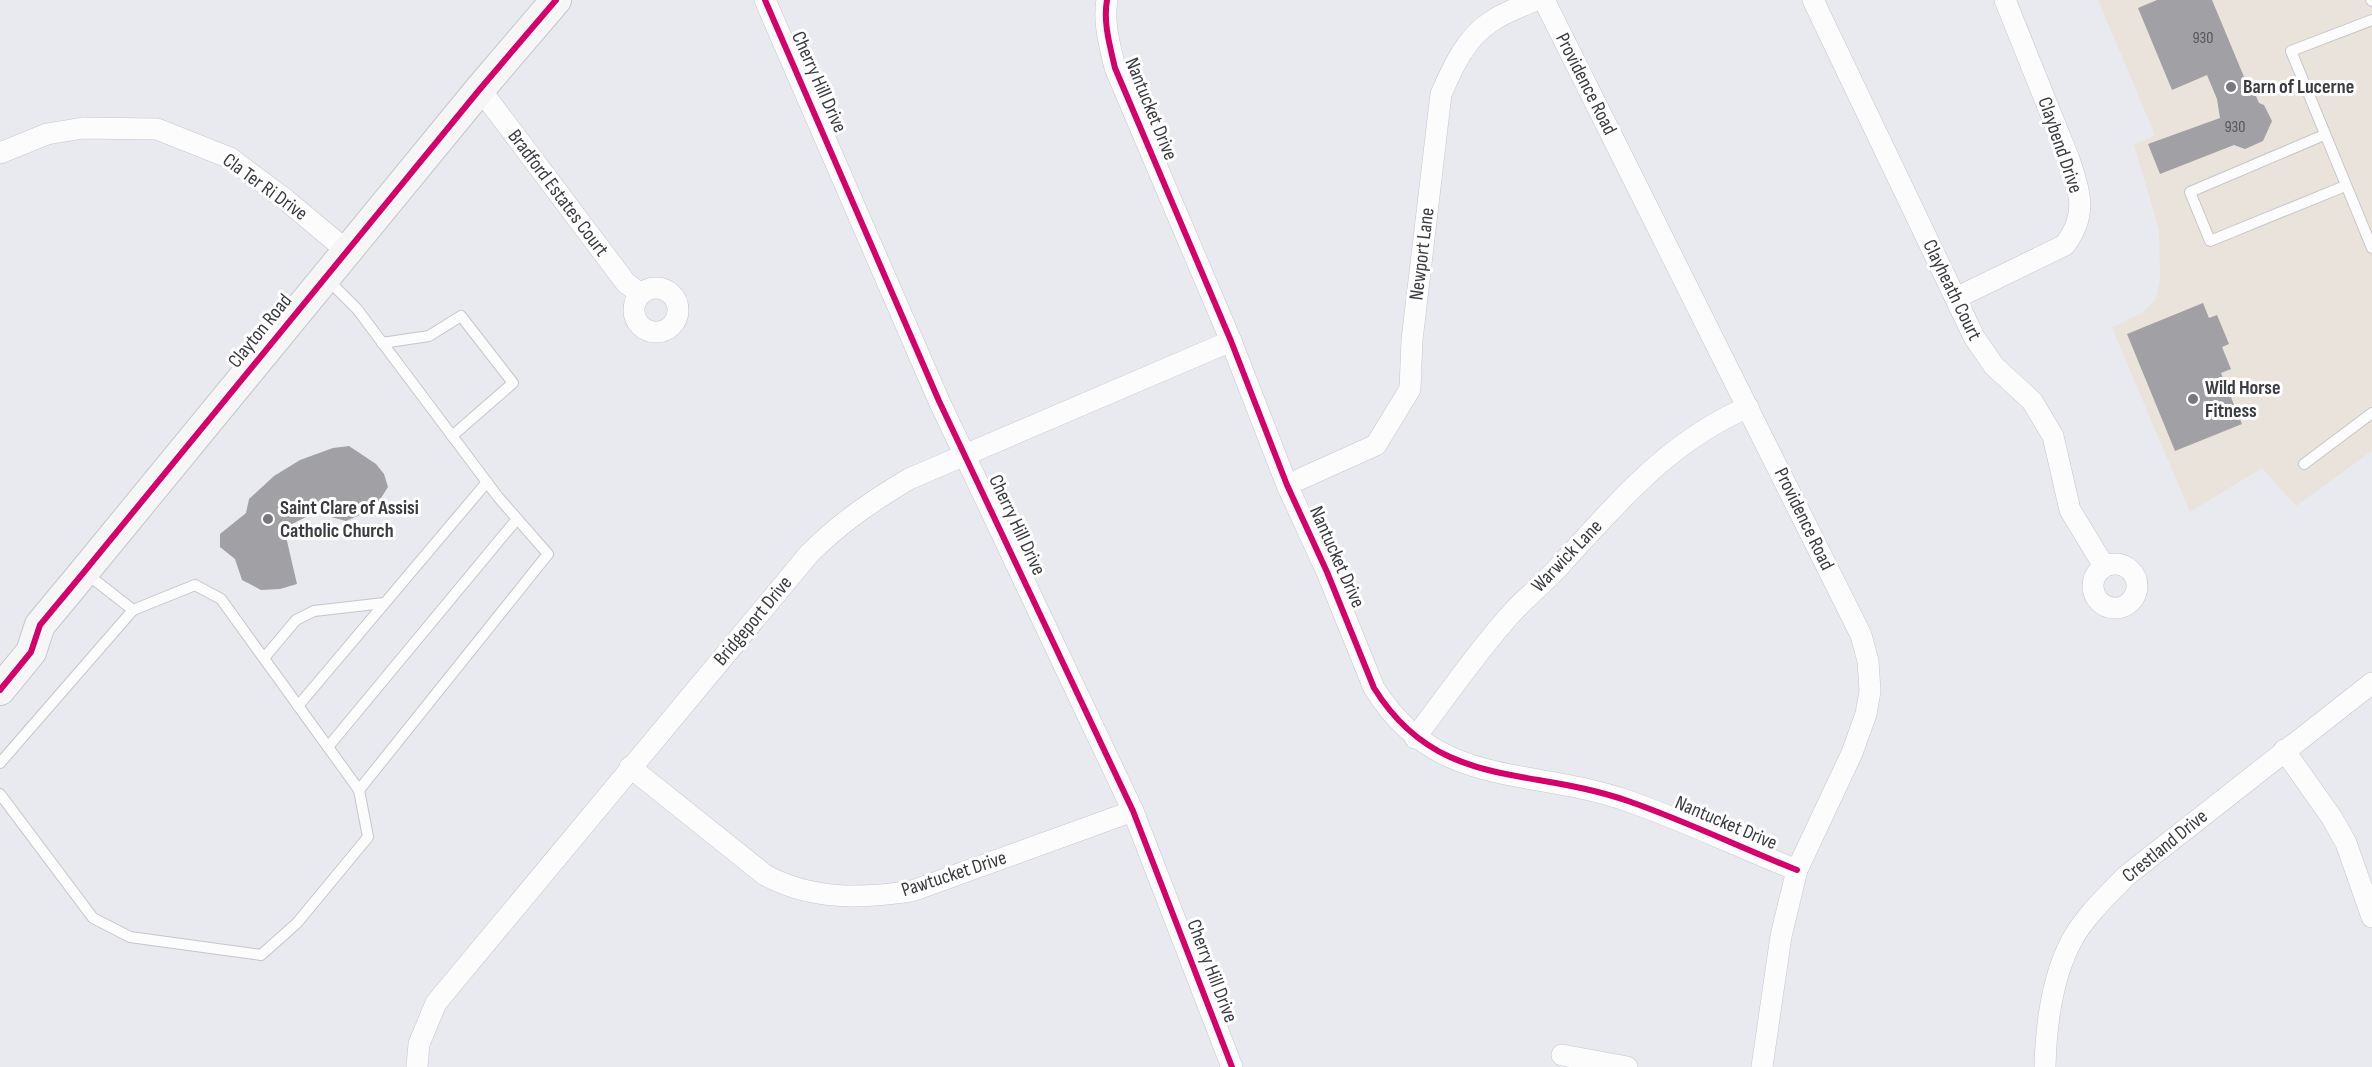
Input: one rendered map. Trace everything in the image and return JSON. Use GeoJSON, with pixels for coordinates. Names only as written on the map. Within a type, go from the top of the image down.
{"type":"FeatureCollection","features":[{"type":"Feature","properties":{"kind":"main road","name":"Clayton Road"},"geometry":{"type":"LineString","coordinates":[[0,658],[15,641],[40,626],[480,89],[556,0]]}},
{"type":"Feature","properties":{"kind":"main road","name":"Clayton Road"},"geometry":{"type":"LineString","coordinates":[[0,690],[31,652],[40,626]]}},
{"type":"Feature","properties":{"kind":"street","name":"Cherry Hill Drive"},"geometry":{"type":"LineString","coordinates":[[765,0],[939,402],[1133,811],[1232,1067]]}},
{"type":"Feature","properties":{"kind":"street","name":"Nantucket Drive"},"geometry":{"type":"LineString","coordinates":[[1107,0],[1105,12],[1107,37],[1115,68],[1231,341],[1287,485],[1327,572],[1374,688],[1384,704],[1415,738],[1436,752],[1462,764],[1601,792],[1797,870]]}},
{"type":"Feature","properties":{"kind":"street","name":"Newport Lane"},"geometry":{"type":"LineString","coordinates":[[1287,485],[1376,446],[1410,389],[1412,340],[1441,94],[1453,65],[1472,39],[1491,21],[1535,0]]}},
{"type":"Feature","properties":{"kind":"street","name":"Providence Road"},"geometry":{"type":"LineString","coordinates":[[1544,0],[1861,635],[1868,661],[1870,691],[1866,714],[1852,753],[1797,870],[1781,936],[1762,1067]]}},
{"type":"Feature","properties":{"kind":"street","name":"Clayheath Court"},"geometry":{"type":"LineString","coordinates":[[1813,0],[1982,351],[1994,366],[2032,401],[2053,436],[2070,510],[2104,566]]}},
{"type":"Feature","properties":{"kind":"street","name":"Claybend Drive"},"geometry":{"type":"LineString","coordinates":[[1956,298],[2065,245],[2077,229],[2079,217],[2075,180],[2069,159],[2005,0]]}},
{"type":"Feature","properties":{"kind":"street","name":"Bradford Estates Court"},"geometry":{"type":"LineString","coordinates":[[480,89],[626,283],[641,294]]}},
{"type":"Feature","properties":{"kind":"street","name":"Cla Ter Ri Drive"},"geometry":{"type":"LineString","coordinates":[[0,153],[47,134],[83,128],[157,129],[230,158],[347,251]]}},
{"type":"Feature","properties":{"kind":"street","name":"Bridgeport Drive"},"geometry":{"type":"LineString","coordinates":[[417,1067],[419,1044],[436,1003],[809,554],[833,529],[862,507],[909,479],[964,453],[1231,341]]}},
{"type":"Feature","properties":{"kind":"street","name":"Warwick Lane"},"geometry":{"type":"LineString","coordinates":[[1415,738],[1510,615],[1554,573],[1643,476],[1683,443],[1714,422],[1748,407]]}},
{"type":"Feature","properties":{"kind":"street","name":"Crestland Drive"},"geometry":{"type":"LineString","coordinates":[[2045,1067],[2049,1018],[2058,978],[2072,940],[2097,906],[2126,876],[2372,683]]}},
{"type":"Feature","properties":{"kind":"street"},"geometry":{"type":"LineString","coordinates":[[2284,750],[2332,818],[2346,843],[2372,917]]}},
{"type":"Feature","properties":{"kind":"street","name":"Pawtucket Drive"},"geometry":{"type":"LineString","coordinates":[[630,768],[765,875],[795,889],[832,896],[883,896],[912,891],[1133,811]]}},
{"type":"Feature","properties":{"kind":"street"},"geometry":{"type":"LineString","coordinates":[[1562,1055],[1626,1067]]}},
{"type":"Feature","properties":{"kind":"lane"},"geometry":{"type":"LineString","coordinates":[[2372,20],[2291,51],[2372,248]]}},
{"type":"Feature","properties":{"kind":"lane"},"geometry":{"type":"LineString","coordinates":[[2324,135],[2190,192],[2210,241],[2345,186]]}},
{"type":"Feature","properties":{"kind":"lane"},"geometry":{"type":"LineString","coordinates":[[325,278],[357,309],[498,497],[548,554],[359,790]]}},
{"type":"Feature","properties":{"kind":"lane"},"geometry":{"type":"LineString","coordinates":[[382,343],[429,336],[461,316],[513,383],[452,436]]}},
{"type":"Feature","properties":{"kind":"lane"},"geometry":{"type":"LineString","coordinates":[[2304,465],[2372,413]]}},
{"type":"Feature","properties":{"kind":"lane"},"geometry":{"type":"LineString","coordinates":[[298,706],[487,482]]}},
{"type":"Feature","properties":{"kind":"lane"},"geometry":{"type":"LineString","coordinates":[[328,747],[517,519]]}},
{"type":"Feature","properties":{"kind":"lane"},"geometry":{"type":"LineString","coordinates":[[84,572],[134,610]]}},
{"type":"Feature","properties":{"kind":"lane"},"geometry":{"type":"LineString","coordinates":[[0,763],[134,610],[195,585],[221,599],[359,790],[368,837],[297,923],[261,955],[130,937],[93,918],[0,794]]}},
{"type":"Feature","properties":{"kind":"lane"},"geometry":{"type":"LineString","coordinates":[[264,658],[296,620],[314,611],[384,603]]}},
{"type":"Feature","properties":{"kind":"shaded area"},"geometry":{"type":"Polygon","coordinates":[[[2098,0],[2372,0],[2372,451],[2296,506],[2262,468],[2190,512],[2112,328],[2143,312],[2156,299],[2160,280],[2159,230],[2134,145],[2155,135],[2098,0]]]}},
{"type":"Feature","properties":{"kind":"building","name":"Barn of Lucerne"},"geometry":{"type":"Polygon","coordinates":[[[2157,0],[2212,0],[2247,84],[2253,89],[2259,103],[2264,105],[2272,121],[2263,141],[2245,149],[2234,145],[2160,174],[2148,144],[2220,118],[2217,99],[2207,75],[2172,90],[2138,8],[2157,0]]]}},
{"type":"Feature","properties":{"kind":"building","name":"Wild Horse Fitness"},"geometry":{"type":"Polygon","coordinates":[[[2203,303],[2209,318],[2217,315],[2229,344],[2222,347],[2231,369],[2221,373],[2242,424],[2175,451],[2127,334],[2203,303]]]}},
{"type":"Feature","properties":{"kind":"building","name":"Saint Clare of Assisi Catholic Church"},"geometry":{"type":"Polygon","coordinates":[[[349,446],[376,464],[384,474],[388,487],[374,509],[346,521],[331,517],[326,507],[284,528],[297,584],[280,589],[261,590],[242,580],[235,559],[220,547],[220,534],[246,513],[249,499],[274,476],[300,460],[333,448],[349,446]]]}},
{"type":"Feature","properties":{"kind":"cycle path"},"geometry":{"type":"LineString","coordinates":[[0,690],[31,652],[40,625],[480,89],[556,0]]}},
{"type":"Feature","properties":{"kind":"cycle path"},"geometry":{"type":"LineString","coordinates":[[765,0],[939,401],[1133,811],[1232,1067]]}},
{"type":"Feature","properties":{"kind":"cycle path"},"geometry":{"type":"LineString","coordinates":[[1107,0],[1106,26],[1115,68],[1231,341],[1287,485],[1327,572],[1374,688],[1399,721],[1427,744],[1456,760],[1488,770],[1591,790],[1628,801],[1797,870]]}},
{"type":"Feature","properties":{"kind":"place","name":"Barn of Lucerne"},"geometry":{"type":"Point","coordinates":[2231,87]}},
{"type":"Feature","properties":{"kind":"place","name":"Wild Horse Fitness"},"geometry":{"type":"Point","coordinates":[2193,399]}},
{"type":"Feature","properties":{"kind":"place","name":"Saint Clare of Assisi Catholic Church"},"geometry":{"type":"Point","coordinates":[268,519]}}]}
